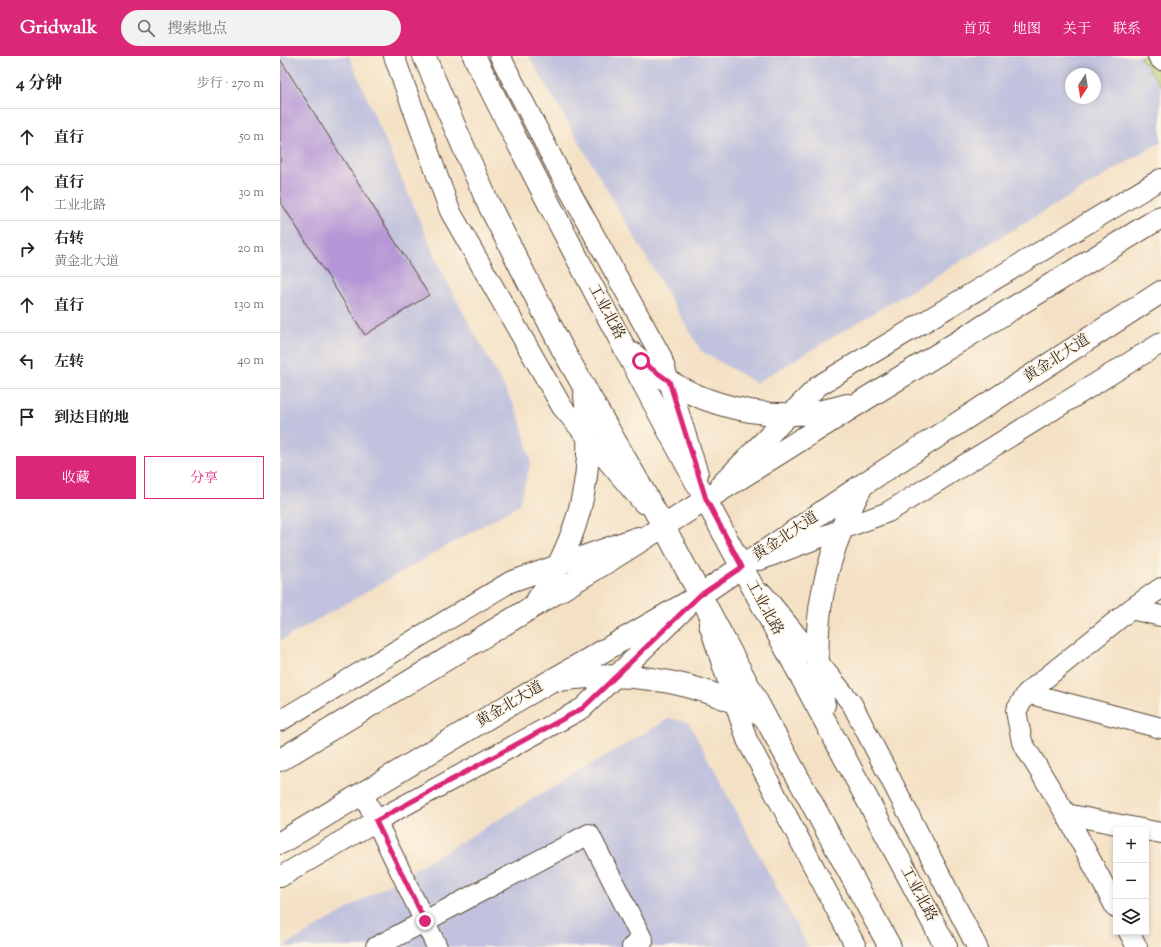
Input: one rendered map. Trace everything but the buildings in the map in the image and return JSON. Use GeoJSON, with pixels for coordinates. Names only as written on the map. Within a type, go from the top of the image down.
{"type":"FeatureCollection","features":[{"type":"Feature","properties":{"kind":"main road"},"geometry":{"type":"LineString","coordinates":[[424,56],[488,203],[584,387],[664,527],[699,596],[890,947]]}},
{"type":"Feature","properties":{"kind":"main road","name":"工业北路"},"geometry":{"type":"LineString","coordinates":[[474,56],[540,189],[742,567],[828,724],[946,947]]}},
{"type":"Feature","properties":{"kind":"main road"},"geometry":{"type":"LineString","coordinates":[[280,760],[664,527],[867,398],[1161,218]]}},
{"type":"Feature","properties":{"kind":"main road","name":"黄金北大道"},"geometry":{"type":"LineString","coordinates":[[280,843],[551,681],[699,596],[864,484],[1161,292]]}},
{"type":"Feature","properties":{"kind":"main road"},"geometry":{"type":"LineString","coordinates":[[624,344],[641,361],[669,381],[703,398],[726,406],[749,411],[791,414],[821,411],[867,398]]}},
{"type":"Feature","properties":{"kind":"main road"},"geometry":{"type":"LineString","coordinates":[[533,606],[559,564],[575,529],[583,500],[588,472],[589,439],[584,387]]}},
{"type":"Feature","properties":{"kind":"main road"},"geometry":{"type":"LineString","coordinates":[[828,724],[822,697],[818,662],[819,614],[823,587],[840,530],[864,484]]}},
{"type":"Feature","properties":{"kind":"main road"},"geometry":{"type":"LineString","coordinates":[[551,681],[581,676],[617,675],[642,676],[672,681],[696,687],[734,702],[765,717]]}},
{"type":"Feature","properties":{"kind":"street"},"geometry":{"type":"LineString","coordinates":[[280,721],[510,582],[664,527],[562,407],[450,211],[394,56]]}},
{"type":"Feature","properties":{"kind":"street"},"geometry":{"type":"LineString","coordinates":[[500,56],[561,175],[661,356],[706,499],[818,386],[1161,178]]}},
{"type":"Feature","properties":{"kind":"street"},"geometry":{"type":"LineString","coordinates":[[1158,56],[1161,60]]}},
{"type":"Feature","properties":{"kind":"street"},"geometry":{"type":"LineString","coordinates":[[977,947],[852,704],[742,567],[888,512],[1159,350]]}},
{"type":"Feature","properties":{"kind":"street"},"geometry":{"type":"LineString","coordinates":[[1113,902],[1066,814],[1022,742],[1016,711],[1027,693],[1131,609],[1161,588]]}},
{"type":"Feature","properties":{"kind":"street"},"geometry":{"type":"LineString","coordinates":[[280,878],[376,821],[583,708],[699,596],[747,740],[856,947]]}},
{"type":"Feature","properties":{"kind":"street"},"geometry":{"type":"LineString","coordinates":[[1131,609],[1161,616]]}},
{"type":"Feature","properties":{"kind":"street"},"geometry":{"type":"LineString","coordinates":[[1027,693],[1161,728]]}},
{"type":"Feature","properties":{"kind":"street"},"geometry":{"type":"LineString","coordinates":[[363,794],[437,947]]}},
{"type":"Feature","properties":{"kind":"street"},"geometry":{"type":"LineString","coordinates":[[1066,814],[1161,833]]}},
{"type":"Feature","properties":{"kind":"street"},"geometry":{"type":"LineString","coordinates":[[376,947],[589,834],[643,942],[632,947]]}},
{"type":"Feature","properties":{"kind":"street"},"geometry":{"type":"LineString","coordinates":[[1131,935],[1137,947]]}},
{"type":"Feature","properties":{"kind":"shaded area"},"geometry":{"type":"Polygon","coordinates":[[[280,56],[349,56],[444,277],[518,413],[531,461],[519,505],[280,641],[280,56]]]}},
{"type":"Feature","properties":{"kind":"shaded area"},"geometry":{"type":"Polygon","coordinates":[[[529,56],[1139,56],[1161,86],[1161,142],[756,383],[701,351],[529,56]]]}},
{"type":"Feature","properties":{"kind":"shaded area"},"geometry":{"type":"Polygon","coordinates":[[[670,718],[689,723],[808,947],[283,947],[670,718]]]}},
{"type":"Feature","properties":{"kind":"green space"},"geometry":{"type":"Polygon","coordinates":[[[1139,56],[1161,56],[1161,86],[1139,56]]]}},
{"type":"Feature","properties":{"kind":"route"},"geometry":{"type":"LineString","coordinates":[[425,921],[376,821],[583,708],[699,596],[742,567],[706,499],[669,381],[641,361]]}}]}
